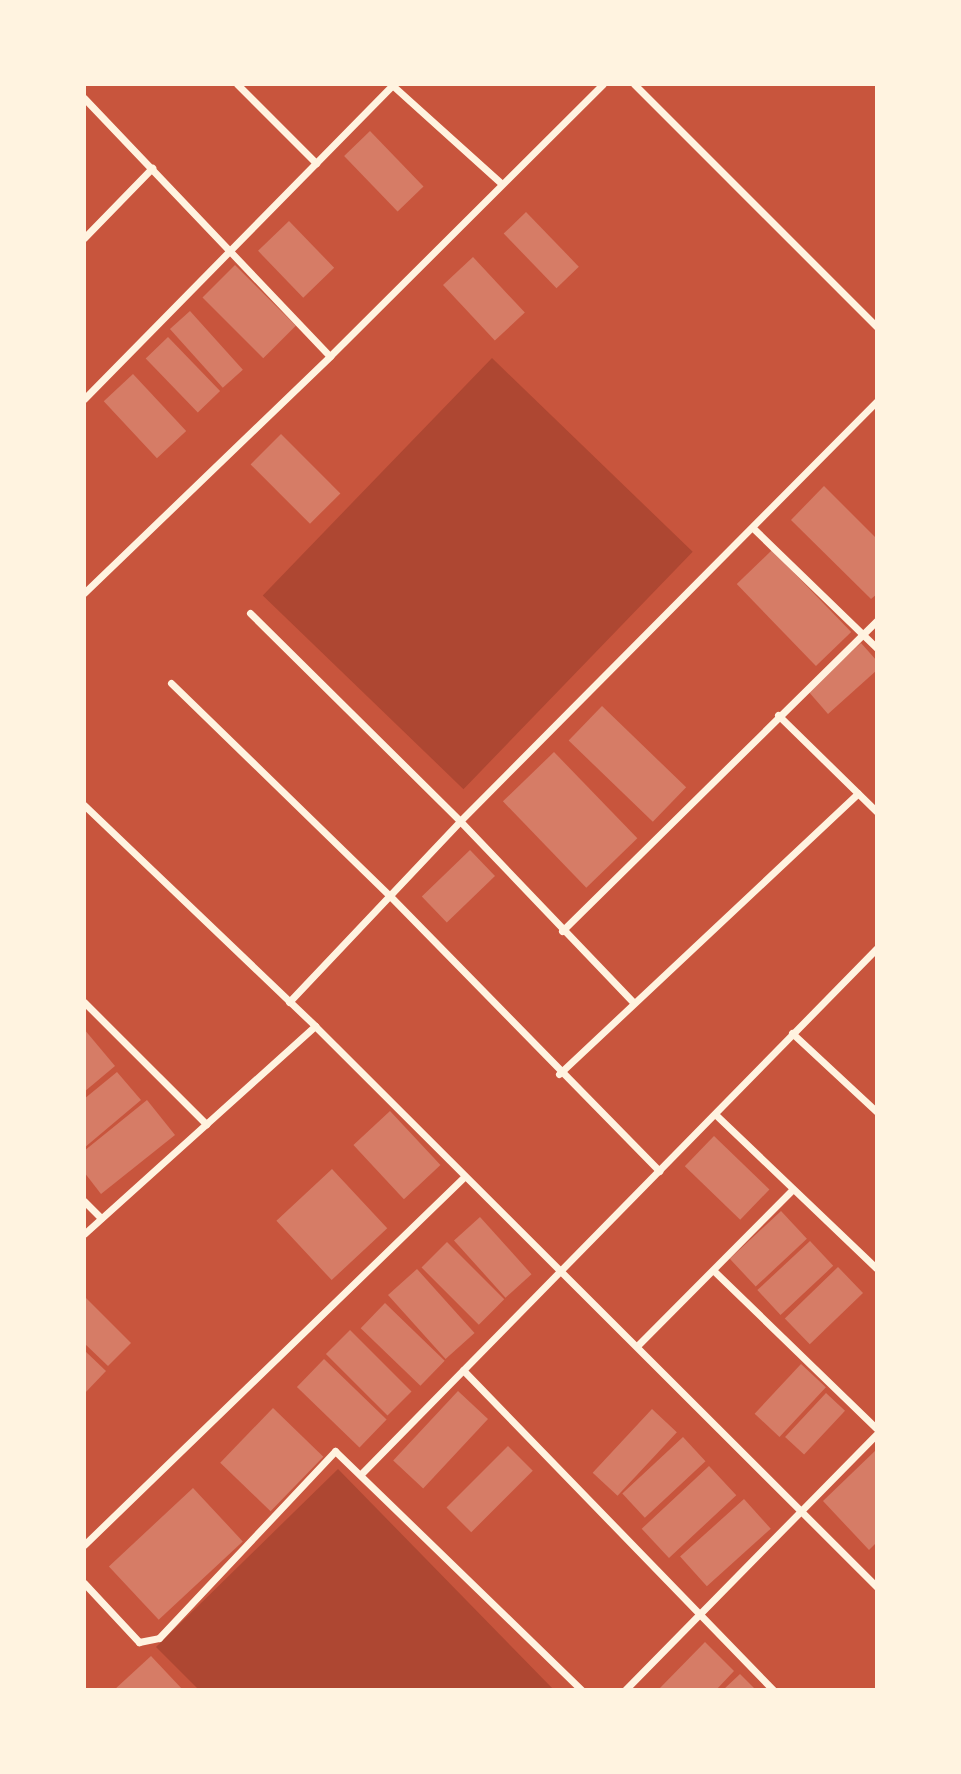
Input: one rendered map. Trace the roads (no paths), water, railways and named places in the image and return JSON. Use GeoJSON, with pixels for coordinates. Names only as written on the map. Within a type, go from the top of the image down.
{"type":"FeatureCollection","features":[{"type":"Feature","properties":{"kind":"street"},"geometry":{"type":"LineString","coordinates":[[237,84],[316,163]]}},
{"type":"Feature","properties":{"kind":"street"},"geometry":{"type":"LineString","coordinates":[[84,593],[330,356],[603,84]]}},
{"type":"Feature","properties":{"kind":"street"},"geometry":{"type":"LineString","coordinates":[[634,84],[877,327]]}},
{"type":"Feature","properties":{"kind":"street"},"geometry":{"type":"LineString","coordinates":[[84,399],[392,85],[501,183]]}},
{"type":"Feature","properties":{"kind":"street"},"geometry":{"type":"LineString","coordinates":[[84,98],[232,249],[330,356]]}},
{"type":"Feature","properties":{"kind":"street"},"geometry":{"type":"LineString","coordinates":[[84,239],[152,167]]}},
{"type":"Feature","properties":{"kind":"street"},"geometry":{"type":"LineString","coordinates":[[289,1002],[460,821],[754,529],[877,401]]}},
{"type":"Feature","properties":{"kind":"street"},"geometry":{"type":"LineString","coordinates":[[754,529],[877,648]]}},
{"type":"Feature","properties":{"kind":"street"},"geometry":{"type":"LineString","coordinates":[[250,613],[460,821],[562,931],[633,1002]]}},
{"type":"Feature","properties":{"kind":"street"},"geometry":{"type":"LineString","coordinates":[[562,931],[877,620]]}},
{"type":"Feature","properties":{"kind":"street"},"geometry":{"type":"LineString","coordinates":[[171,683],[390,896],[559,1074],[659,1171]]}},
{"type":"Feature","properties":{"kind":"street"},"geometry":{"type":"LineString","coordinates":[[778,715],[877,811]]}},
{"type":"Feature","properties":{"kind":"street"},"geometry":{"type":"LineString","coordinates":[[559,1074],[858,793]]}},
{"type":"Feature","properties":{"kind":"street"},"geometry":{"type":"LineString","coordinates":[[84,804],[315,1026],[877,1587]]}},
{"type":"Feature","properties":{"kind":"street"},"geometry":{"type":"LineString","coordinates":[[362,1473],[877,948]]}},
{"type":"Feature","properties":{"kind":"street"},"geometry":{"type":"LineString","coordinates":[[84,1002],[206,1124]]}},
{"type":"Feature","properties":{"kind":"street"},"geometry":{"type":"LineString","coordinates":[[84,1234],[315,1026]]}},
{"type":"Feature","properties":{"kind":"street"},"geometry":{"type":"LineString","coordinates":[[792,1033],[876,1115]]}},
{"type":"Feature","properties":{"kind":"street"},"geometry":{"type":"LineString","coordinates":[[716,1115],[877,1269]]}},
{"type":"Feature","properties":{"kind":"street"},"geometry":{"type":"LineString","coordinates":[[84,1545],[465,1176]]}},
{"type":"Feature","properties":{"kind":"street"},"geometry":{"type":"LineString","coordinates":[[637,1346],[793,1189]]}},
{"type":"Feature","properties":{"kind":"street"},"geometry":{"type":"LineString","coordinates":[[84,1201],[101,1218]]}},
{"type":"Feature","properties":{"kind":"street"},"geometry":{"type":"LineString","coordinates":[[625,1690],[802,1512],[877,1431],[714,1271]]}},
{"type":"Feature","properties":{"kind":"street"},"geometry":{"type":"LineString","coordinates":[[463,1370],[773,1690]]}},
{"type":"Feature","properties":{"kind":"street"},"geometry":{"type":"LineString","coordinates":[[84,1583],[139,1642],[159,1638],[335,1451],[362,1473],[582,1690]]}}]}
